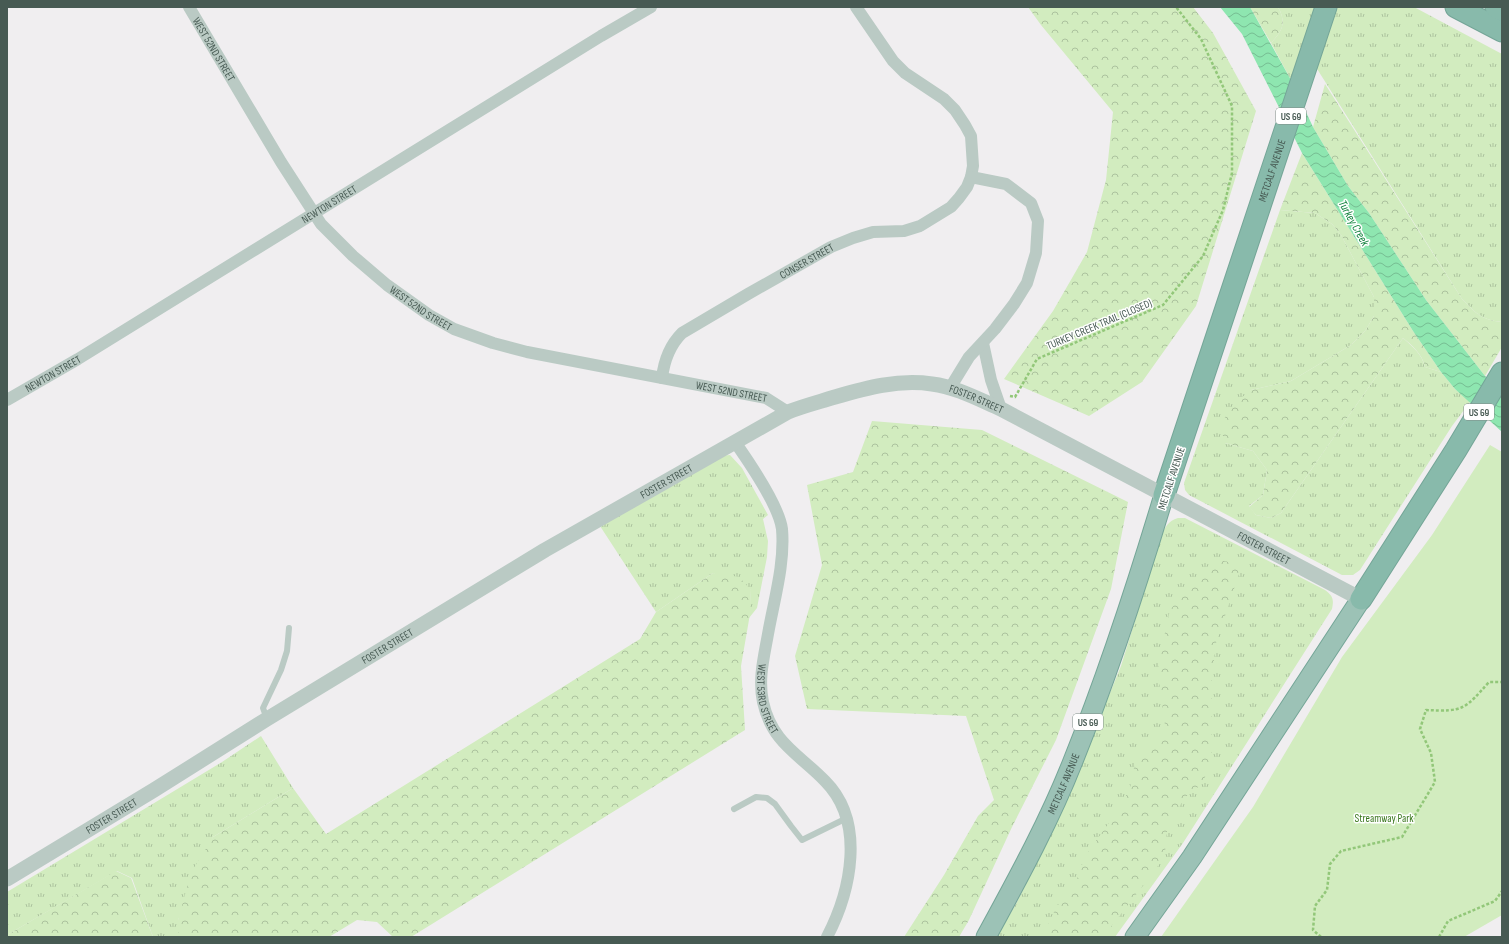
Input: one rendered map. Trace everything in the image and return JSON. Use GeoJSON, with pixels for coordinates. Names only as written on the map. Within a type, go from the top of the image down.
{"type":"FeatureCollection","features":[{"type":"Feature","properties":{"kind":"highway","name":"METCALF AVENUE"},"geometry":{"type":"LineString","coordinates":[[986,937],[1019,877],[1073,762],[1102,687],[1326,7]]}},
{"type":"Feature","properties":{"kind":"highway"},"geometry":{"type":"LineString","coordinates":[[1456,7],[1502,31]]}},
{"type":"Feature","properties":{"kind":"highway"},"geometry":{"type":"LineString","coordinates":[[1496,7],[1502,10]]}},
{"type":"Feature","properties":{"kind":"highway","name":"US 69"},"geometry":{"type":"LineString","coordinates":[[1135,937],[1192,857],[1361,599],[1456,450],[1502,373]]}},
{"type":"Feature","properties":{"kind":"street","name":"WEST 52ND STREET"},"geometry":{"type":"LineString","coordinates":[[189,7],[281,162],[321,224],[353,256],[387,285],[429,315],[454,329],[493,344],[527,352],[766,398],[788,412]]}},
{"type":"Feature","properties":{"kind":"street","name":"NEWTON STREET"},"geometry":{"type":"LineString","coordinates":[[7,400],[84,355],[601,36],[651,7]]}},
{"type":"Feature","properties":{"kind":"street","name":"CONSER STREET"},"geometry":{"type":"LineString","coordinates":[[662,378],[667,356],[675,340],[682,333],[830,247],[873,232],[904,231],[920,226],[951,207],[967,187],[973,166],[970,136],[965,125],[955,110],[944,99],[905,73],[893,61],[856,7]]}},
{"type":"Feature","properties":{"kind":"street"},"geometry":{"type":"LineString","coordinates":[[950,388],[970,357],[984,343],[1014,304],[1027,283],[1036,253],[1038,221],[1031,203],[1006,184],[971,176]]}},
{"type":"Feature","properties":{"kind":"street"},"geometry":{"type":"LineString","coordinates":[[984,343],[991,380],[1001,409]]}},
{"type":"Feature","properties":{"kind":"street","name":"FOSTER STREET"},"geometry":{"type":"LineString","coordinates":[[7,879],[545,550],[788,412],[868,387],[896,383],[932,384],[966,393],[1001,409],[1361,599]]}},
{"type":"Feature","properties":{"kind":"street","name":"WEST 53RD STREET"},"geometry":{"type":"LineString","coordinates":[[735,442],[772,502],[778,513],[782,528],[782,558],[760,674],[763,703],[767,717],[780,739],[788,748],[826,782],[842,805],[850,832],[848,878],[844,899],[828,937]]}},
{"type":"Feature","properties":{"kind":"lane"},"geometry":{"type":"LineString","coordinates":[[267,719],[263,708],[281,670],[287,651],[288,628]]}},
{"type":"Feature","properties":{"kind":"lane"},"geometry":{"type":"LineString","coordinates":[[734,809],[756,796],[767,798],[776,804],[802,840],[847,818]]}},
{"type":"Feature","properties":{"kind":"path","name":"TURKEY CREEK TRAIL (CLOSED)"},"geometry":{"type":"LineString","coordinates":[[995,392],[1014,397],[1037,359],[1163,305],[1204,256],[1222,210],[1232,172],[1232,106],[1201,39],[1176,7]]}},
{"type":"Feature","properties":{"kind":"path"},"geometry":{"type":"LineString","coordinates":[[1321,937],[1313,930],[1315,906],[1327,890],[1330,864],[1341,851],[1402,837],[1435,782],[1431,753],[1420,729],[1426,710],[1450,712],[1468,705],[1488,682],[1502,682]]}},
{"type":"Feature","properties":{"kind":"path"},"geometry":{"type":"LineString","coordinates":[[1439,937],[1448,921],[1495,901],[1502,892]]}},
{"type":"Feature","properties":{"kind":"green space"},"geometry":{"type":"Polygon","coordinates":[[[1028,7],[1193,7],[1213,33],[1256,111],[1196,306],[1142,382],[1089,416],[1004,379],[1053,311],[1087,252],[1106,180],[1113,112],[1041,25],[1028,7]]]}},
{"type":"Feature","properties":{"kind":"green space"},"geometry":{"type":"Polygon","coordinates":[[[1250,7],[1278,7],[1283,22],[1278,35],[1271,43],[1250,7]]]}},
{"type":"Feature","properties":{"kind":"green space"},"geometry":{"type":"Polygon","coordinates":[[[1278,7],[1414,7],[1502,54],[1502,322],[1484,318],[1462,299],[1302,45],[1291,80],[1271,43],[1278,35],[1283,22],[1278,7]]]}},
{"type":"Feature","properties":{"kind":"green space"},"geometry":{"type":"Polygon","coordinates":[[[1325,84],[1462,299],[1484,318],[1502,322],[1502,347],[1485,376],[1426,300],[1369,213],[1348,186],[1313,127],[1325,84]]]}},
{"type":"Feature","properties":{"kind":"green space"},"geometry":{"type":"Polygon","coordinates":[[[1302,153],[1413,331],[1441,372],[1425,367],[1424,362],[1414,347],[1403,338],[1281,513],[1271,518],[1256,515],[1249,507],[1263,495],[1267,470],[1253,451],[1225,443],[1220,426],[1236,402],[1251,390],[1291,381],[1351,345],[1365,331],[1374,316],[1374,297],[1341,235],[1332,224],[1315,213],[1280,210],[1302,153]]]}},
{"type":"Feature","properties":{"kind":"green space"},"geometry":{"type":"Polygon","coordinates":[[[1280,210],[1315,213],[1332,224],[1341,235],[1374,297],[1374,316],[1365,331],[1351,345],[1291,381],[1251,390],[1225,443],[1253,451],[1267,470],[1263,495],[1249,506],[1256,515],[1271,518],[1281,513],[1403,338],[1419,354],[1425,367],[1441,372],[1455,389],[1470,402],[1452,426],[1360,570],[1353,575],[1342,575],[1189,495],[1185,490],[1184,483],[1280,210]]]}},
{"type":"Feature","properties":{"kind":"green space"},"geometry":{"type":"Polygon","coordinates":[[[872,421],[982,430],[1128,502],[1111,589],[1056,740],[1012,827],[969,920],[959,937],[904,937],[944,875],[978,816],[994,800],[966,716],[807,709],[795,656],[822,565],[807,485],[853,472],[872,421]]]}},
{"type":"Feature","properties":{"kind":"green space","name":"Streamway Park"},"geometry":{"type":"Polygon","coordinates":[[[1490,445],[1502,452],[1502,915],[1464,937],[1161,937],[1253,807],[1342,657],[1432,535],[1490,445]]]}},
{"type":"Feature","properties":{"kind":"green space"},"geometry":{"type":"Polygon","coordinates":[[[730,455],[742,468],[768,515],[763,519],[768,541],[767,557],[757,608],[749,618],[751,590],[713,573],[656,612],[600,526],[719,456],[730,455]]]}},
{"type":"Feature","properties":{"kind":"green space"},"geometry":{"type":"Polygon","coordinates":[[[1178,518],[1185,518],[1325,590],[1332,598],[1332,609],[1183,843],[1115,937],[997,937],[1017,902],[1057,821],[1121,666],[1161,536],[1167,525],[1178,518]]]}},
{"type":"Feature","properties":{"kind":"green space"},"geometry":{"type":"Polygon","coordinates":[[[1221,560],[1236,564],[1239,574],[1216,643],[1212,676],[1212,761],[1202,784],[1184,798],[1167,831],[1165,853],[1156,869],[1103,937],[1042,937],[1056,908],[1078,877],[1085,856],[1119,809],[1130,788],[1136,758],[1150,743],[1166,733],[1158,674],[1160,655],[1170,610],[1190,586],[1205,572],[1210,562],[1221,560]]]}},
{"type":"Feature","properties":{"kind":"green space"},"geometry":{"type":"Polygon","coordinates":[[[713,573],[739,577],[751,590],[750,614],[741,666],[745,730],[411,937],[393,937],[377,922],[357,920],[329,937],[178,937],[178,920],[191,873],[213,837],[293,788],[326,834],[640,639],[656,612],[713,573]]]}},
{"type":"Feature","properties":{"kind":"green space"},"geometry":{"type":"Polygon","coordinates":[[[261,736],[293,788],[213,837],[178,920],[178,937],[153,937],[132,878],[117,871],[7,935],[7,892],[222,762],[261,736]]]}},
{"type":"Feature","properties":{"kind":"green space"},"geometry":{"type":"Polygon","coordinates":[[[116,871],[131,878],[153,937],[7,937],[7,935],[116,871]]]}},
{"type":"Feature","properties":{"kind":"water","name":"Turkey Creek"},"geometry":{"type":"Polygon","coordinates":[[[1220,7],[1250,7],[1291,80],[1313,127],[1348,186],[1369,213],[1426,300],[1485,376],[1502,390],[1502,432],[1455,389],[1441,372],[1413,331],[1302,153],[1242,34],[1220,7]]]}}]}
